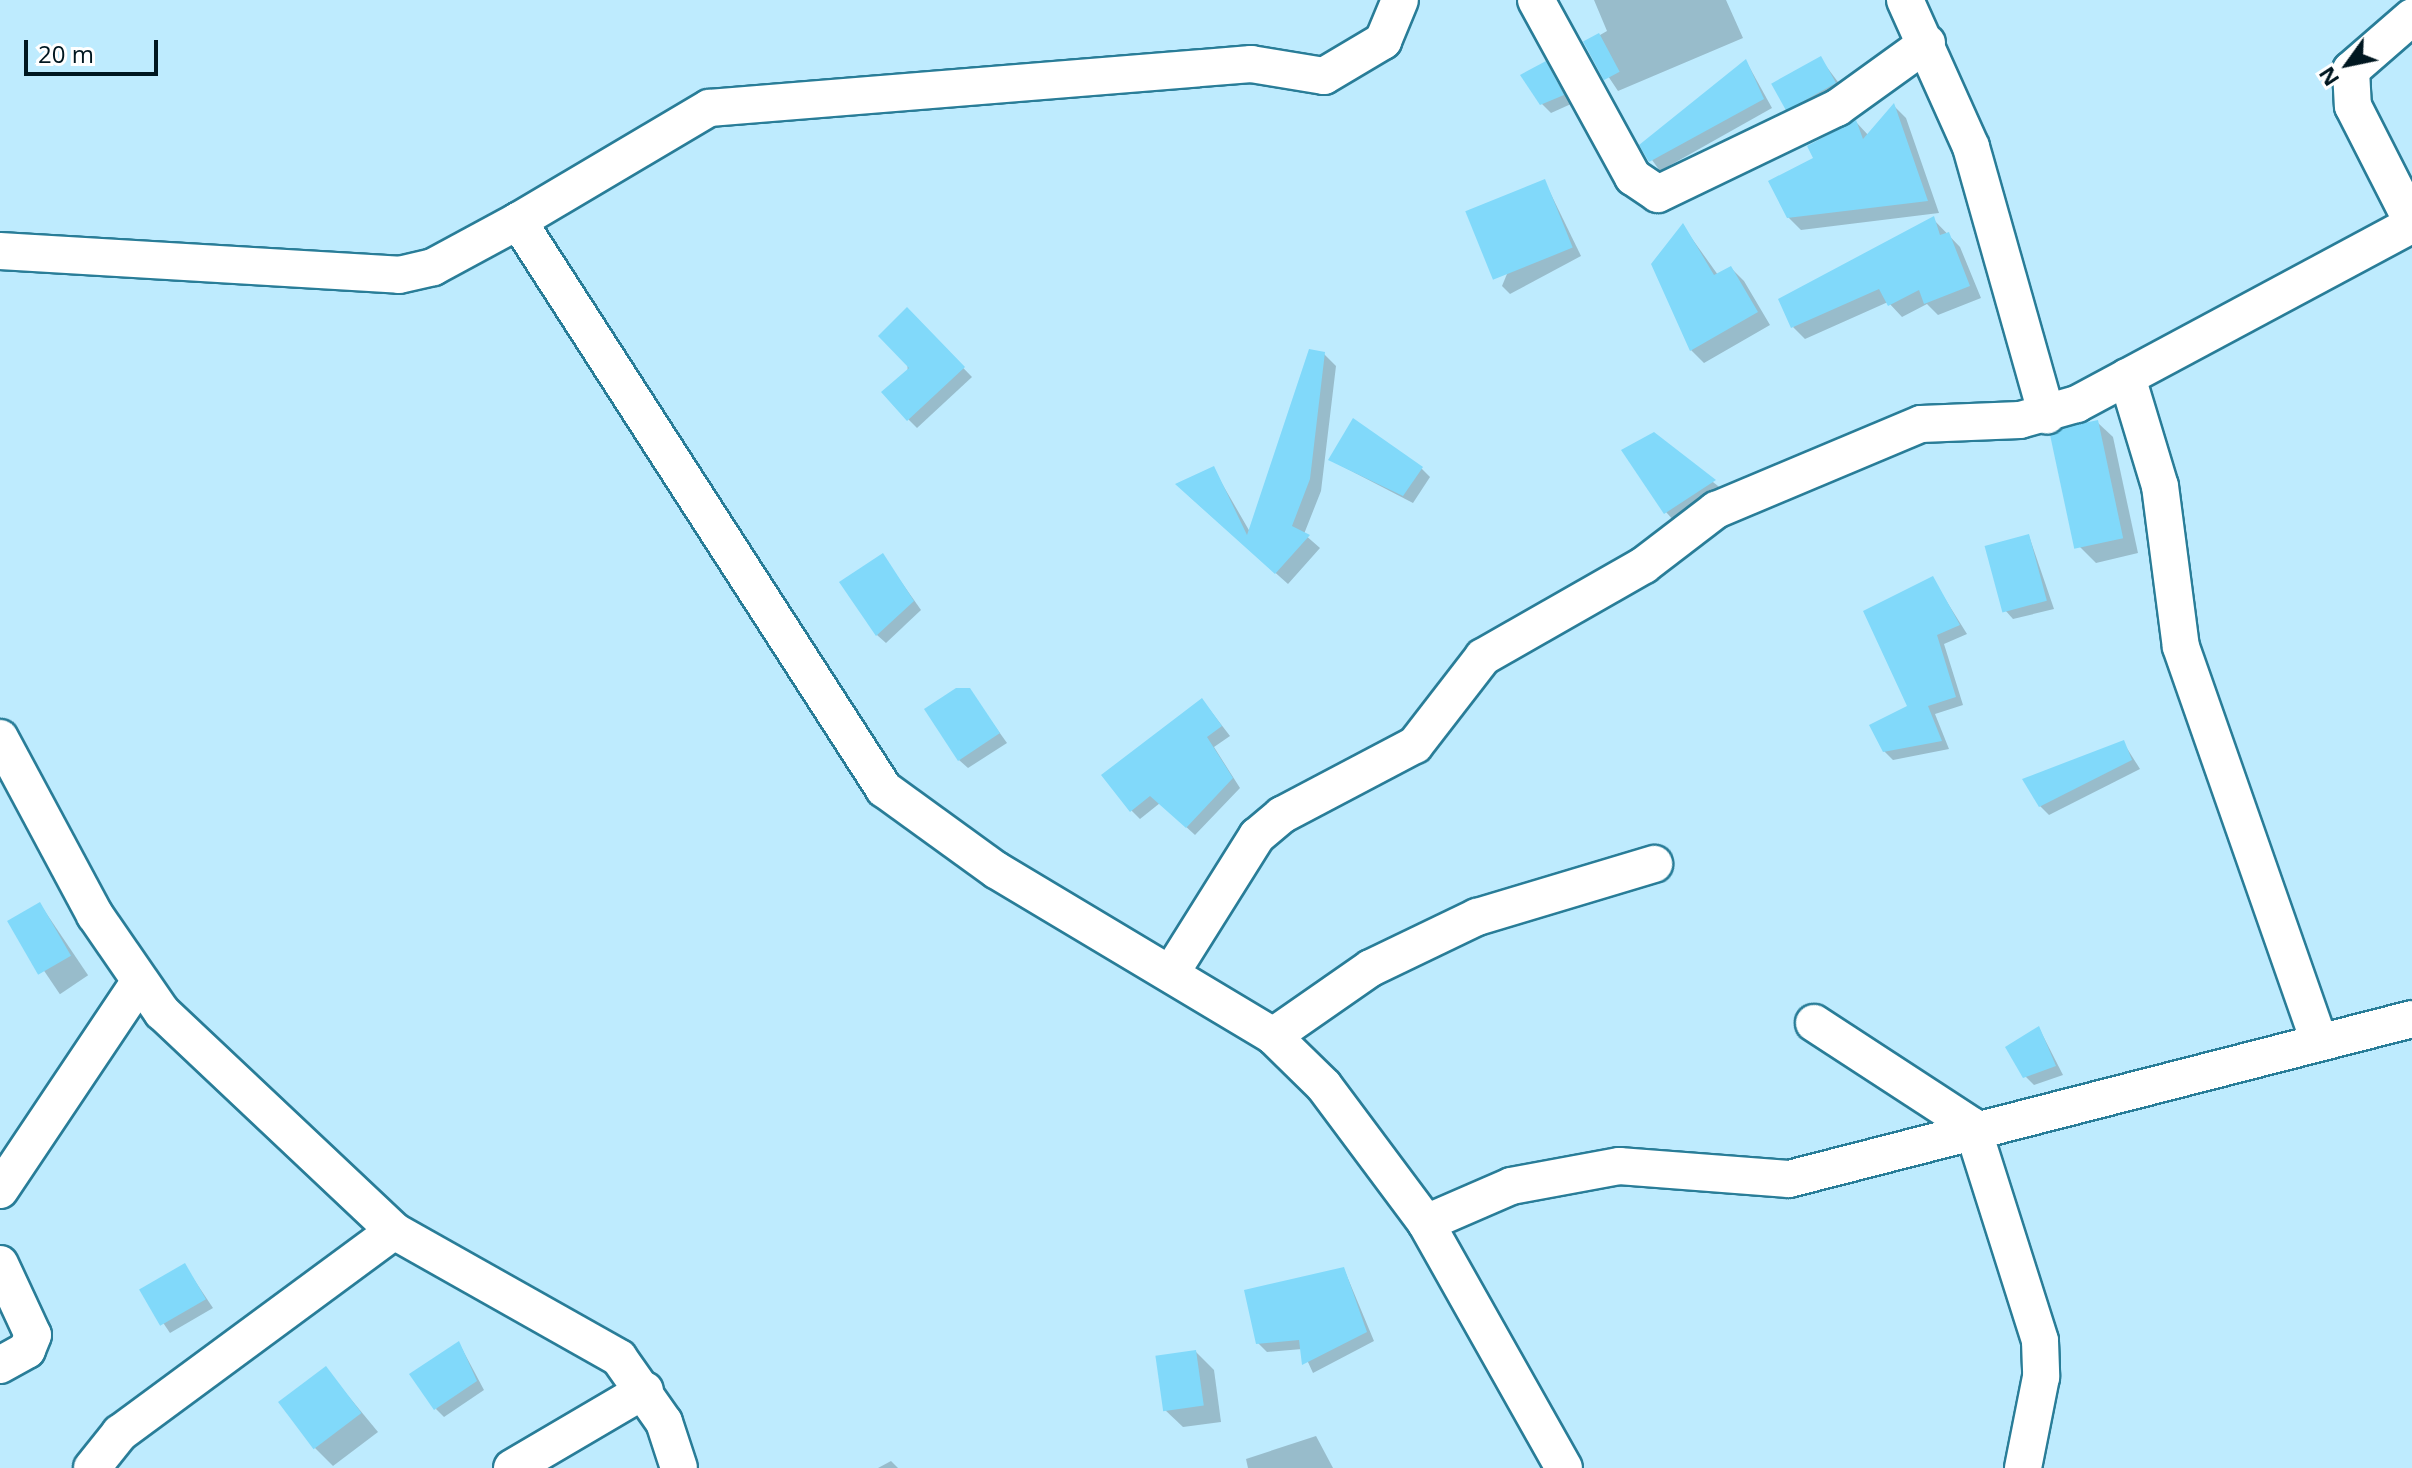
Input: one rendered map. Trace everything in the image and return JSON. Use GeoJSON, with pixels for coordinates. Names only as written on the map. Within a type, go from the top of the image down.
{"type":"FeatureCollection","features":[{"type":"Feature","properties":{"kind":"street"},"geometry":{"type":"LineString","coordinates":[[0,251],[399,275],[433,267],[518,221],[709,108],[1251,64],[1324,76],[1383,41],[1400,0]]}},
{"type":"Feature","properties":{"kind":"street"},"geometry":{"type":"LineString","coordinates":[[1536,0],[1633,177],[1658,194],[1837,108],[1927,43]]}},
{"type":"Feature","properties":{"kind":"street"},"geometry":{"type":"LineString","coordinates":[[1905,0],[1927,43],[1971,147],[2047,415]]}},
{"type":"Feature","properties":{"kind":"street"},"geometry":{"type":"LineString","coordinates":[[1171,973],[1257,836],[1311,797],[1415,745],[1463,677],[1510,639],[1644,565],[1743,496],[1921,424],[2047,415],[2127,377],[2412,223],[2353,106],[2351,70],[2412,17]]}},
{"type":"Feature","properties":{"kind":"street"},"geometry":{"type":"LineString","coordinates":[[518,221],[884,789],[996,870],[1273,1036],[1324,1086],[1426,1223],[1564,1468]]}},
{"type":"Feature","properties":{"kind":"street"},"geometry":{"type":"LineString","coordinates":[[2127,377],[2160,486],[2181,647],[2319,1042]]}},
{"type":"Feature","properties":{"kind":"street"},"geometry":{"type":"LineString","coordinates":[[0,738],[139,982],[394,1231],[589,1336],[645,1390],[682,1464]]}},
{"type":"Feature","properties":{"kind":"street"},"geometry":{"type":"LineString","coordinates":[[1273,1036],[1371,968],[1477,917],[1654,864]]}},
{"type":"Feature","properties":{"kind":"street"},"geometry":{"type":"LineString","coordinates":[[0,1190],[139,982]]}},
{"type":"Feature","properties":{"kind":"street"},"geometry":{"type":"LineString","coordinates":[[1426,1223],[1551,1177],[1619,1166],[1789,1179],[1972,1126],[2412,1019]]}},
{"type":"Feature","properties":{"kind":"street"},"geometry":{"type":"LineString","coordinates":[[1814,1023],[1972,1126],[2040,1341],[2041,1377],[2023,1468]]}},
{"type":"Feature","properties":{"kind":"street"},"geometry":{"type":"LineString","coordinates":[[92,1468],[120,1433],[394,1231]]}},
{"type":"Feature","properties":{"kind":"street"},"geometry":{"type":"LineString","coordinates":[[0,1264],[33,1335],[27,1350],[0,1365]]}},
{"type":"Feature","properties":{"kind":"street"},"geometry":{"type":"LineString","coordinates":[[512,1468],[645,1390]]}},
{"type":"Feature","properties":{"kind":"building"},"geometry":{"type":"Polygon","coordinates":[[[1599,33],[1620,72],[1604,80],[1583,41],[1599,33]]]}},
{"type":"Feature","properties":{"kind":"building"},"geometry":{"type":"Polygon","coordinates":[[[1821,56],[1836,83],[1786,111],[1771,84],[1821,56]]]}},
{"type":"Feature","properties":{"kind":"building"},"geometry":{"type":"Polygon","coordinates":[[[1746,59],[1764,99],[1649,162],[1639,145],[1746,59]]]}},
{"type":"Feature","properties":{"kind":"building"},"geometry":{"type":"Polygon","coordinates":[[[1546,61],[1564,95],[1540,105],[1520,75],[1546,61]]]}},
{"type":"Feature","properties":{"kind":"building"},"geometry":{"type":"Polygon","coordinates":[[[1894,103],[1928,201],[1787,218],[1768,181],[1813,158],[1807,146],[1856,120],[1863,139],[1894,103]]]}},
{"type":"Feature","properties":{"kind":"building"},"geometry":{"type":"Polygon","coordinates":[[[1545,179],[1573,248],[1493,280],[1465,211],[1545,179]]]}},
{"type":"Feature","properties":{"kind":"building"},"geometry":{"type":"Polygon","coordinates":[[[1934,216],[1940,235],[1949,232],[1970,286],[1924,304],[1919,290],[1888,306],[1879,289],[1791,328],[1778,299],[1934,216]]]}},
{"type":"Feature","properties":{"kind":"building"},"geometry":{"type":"Polygon","coordinates":[[[1683,223],[1714,275],[1731,266],[1758,312],[1690,351],[1651,264],[1683,223]]]}},
{"type":"Feature","properties":{"kind":"building"},"geometry":{"type":"Polygon","coordinates":[[[907,307],[965,367],[907,421],[881,392],[909,368],[878,336],[907,307]]]}},
{"type":"Feature","properties":{"kind":"building"},"geometry":{"type":"Polygon","coordinates":[[[1309,349],[1325,352],[1310,479],[1292,526],[1310,535],[1275,574],[1175,484],[1214,466],[1247,535],[1309,349]]]}},
{"type":"Feature","properties":{"kind":"building"},"geometry":{"type":"Polygon","coordinates":[[[1353,418],[1423,467],[1403,496],[1328,460],[1353,418]]]}},
{"type":"Feature","properties":{"kind":"building"},"geometry":{"type":"Polygon","coordinates":[[[2098,420],[2123,538],[2074,549],[2049,430],[2098,420]]]}},
{"type":"Feature","properties":{"kind":"building"},"geometry":{"type":"Polygon","coordinates":[[[1654,432],[1716,480],[1664,514],[1621,450],[1654,432]]]}},
{"type":"Feature","properties":{"kind":"building"},"geometry":{"type":"Polygon","coordinates":[[[2029,534],[2047,601],[2002,613],[1985,546],[2029,534]]]}},
{"type":"Feature","properties":{"kind":"building"},"geometry":{"type":"Polygon","coordinates":[[[883,553],[914,601],[876,636],[839,582],[883,553]]]}},
{"type":"Feature","properties":{"kind":"building"},"geometry":{"type":"Polygon","coordinates":[[[1933,576],[1960,625],[1937,635],[1956,697],[1928,706],[1942,741],[1883,752],[1869,725],[1907,706],[1863,611],[1933,576]]]}},
{"type":"Feature","properties":{"kind":"building"},"geometry":{"type":"Polygon","coordinates":[[[956,688],[970,688],[1000,733],[958,761],[924,709],[956,688]]]}},
{"type":"Feature","properties":{"kind":"building"},"geometry":{"type":"Polygon","coordinates":[[[1202,698],[1222,726],[1207,737],[1233,778],[1186,828],[1150,796],[1130,812],[1101,775],[1202,698]]]}},
{"type":"Feature","properties":{"kind":"building"},"geometry":{"type":"Polygon","coordinates":[[[2124,740],[2132,760],[2039,807],[2022,779],[2124,740]]]}},
{"type":"Feature","properties":{"kind":"building"},"geometry":{"type":"Polygon","coordinates":[[[40,902],[71,956],[38,975],[7,921],[40,902]]]}},
{"type":"Feature","properties":{"kind":"building"},"geometry":{"type":"Polygon","coordinates":[[[2039,1026],[2056,1066],[2023,1078],[2005,1047],[2039,1026]]]}},
{"type":"Feature","properties":{"kind":"building"},"geometry":{"type":"Polygon","coordinates":[[[185,1263],[206,1299],[160,1326],[139,1290],[185,1263]]]}},
{"type":"Feature","properties":{"kind":"building"},"geometry":{"type":"Polygon","coordinates":[[[1344,1267],[1367,1332],[1302,1365],[1299,1340],[1256,1344],[1244,1290],[1344,1267]]]}},
{"type":"Feature","properties":{"kind":"building"},"geometry":{"type":"Polygon","coordinates":[[[459,1341],[477,1381],[434,1410],[409,1374],[459,1341]]]}},
{"type":"Feature","properties":{"kind":"building"},"geometry":{"type":"Polygon","coordinates":[[[1196,1350],[1204,1405],[1163,1411],[1155,1356],[1196,1350]]]}},
{"type":"Feature","properties":{"kind":"building"},"geometry":{"type":"Polygon","coordinates":[[[326,1366],[362,1413],[314,1449],[278,1402],[326,1366]]]}}]}
